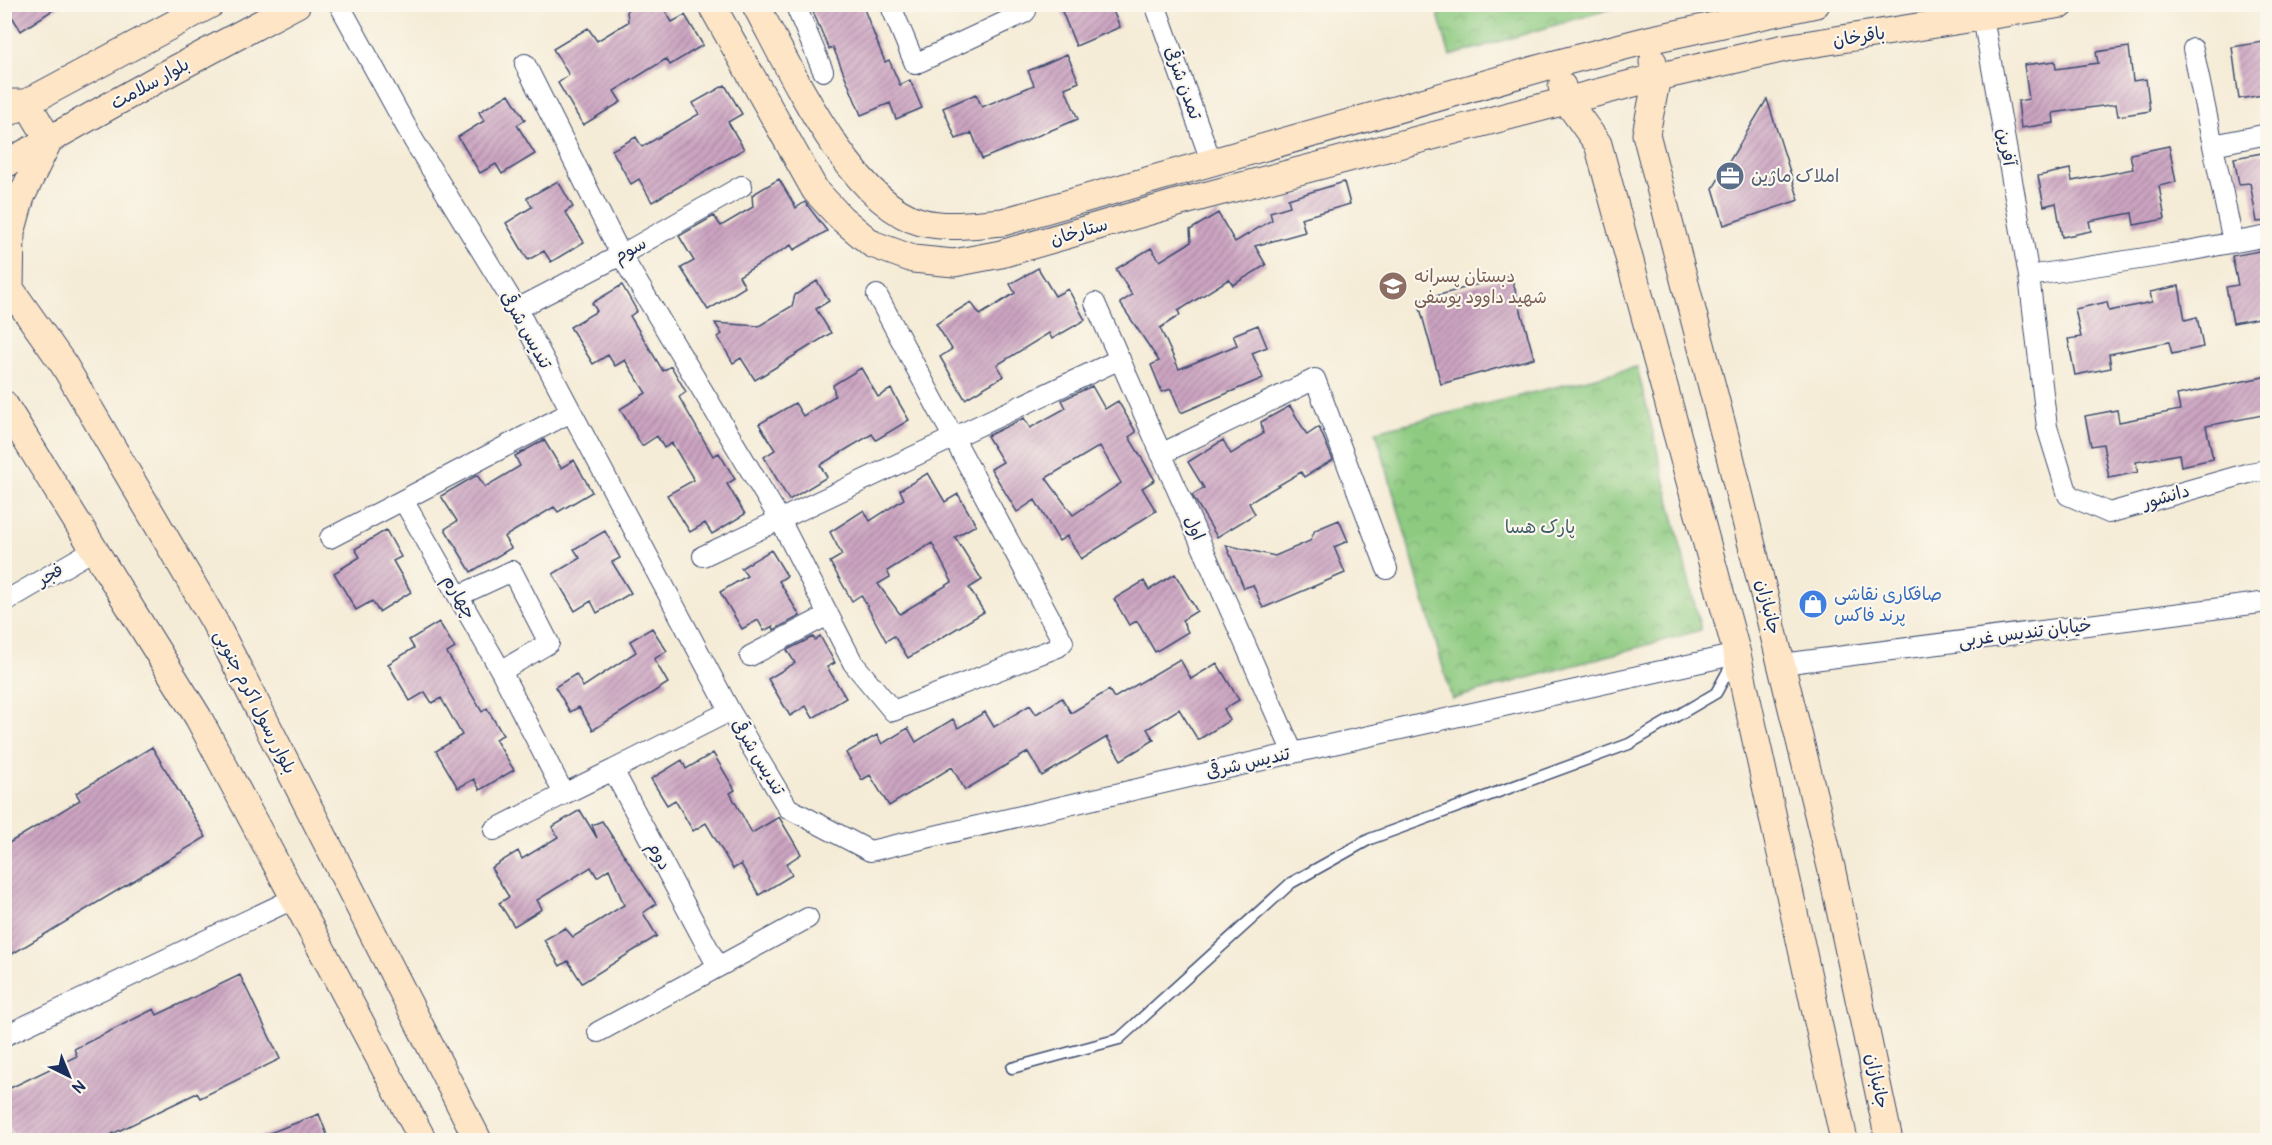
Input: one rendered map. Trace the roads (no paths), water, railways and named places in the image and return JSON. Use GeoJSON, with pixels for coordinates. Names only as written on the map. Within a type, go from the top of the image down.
{"type":"FeatureCollection","features":[{"type":"Feature","properties":{"kind":"main road"},"geometry":{"type":"LineString","coordinates":[[6,285],[10,232],[21,197],[49,140],[12,107],[211,4]]}},
{"type":"Feature","properties":{"kind":"main road","name":"بلوار سلامت"},"geometry":{"type":"LineString","coordinates":[[4,165],[297,4]]}},
{"type":"Feature","properties":{"kind":"main road","name":"ستارخان"},"geometry":{"type":"LineString","coordinates":[[711,4],[815,190],[841,218],[872,244],[913,259],[954,263],[1001,254],[1181,202],[1657,76]]}},
{"type":"Feature","properties":{"kind":"main road","name":"ستارخان"},"geometry":{"type":"LineString","coordinates":[[755,4],[828,137],[876,194],[897,212],[920,221],[947,226],[1003,222],[1211,161],[1648,40]]}},
{"type":"Feature","properties":{"kind":"main road"},"geometry":{"type":"LineString","coordinates":[[1657,76],[1648,40],[1816,4]]}},
{"type":"Feature","properties":{"kind":"main road","name":"باقرخان"},"geometry":{"type":"LineString","coordinates":[[1657,76],[1785,48],[2062,4]]}},
{"type":"Feature","properties":{"kind":"main road"},"geometry":{"type":"LineString","coordinates":[[1555,64],[1566,100],[1598,144],[1737,654],[1844,1140]]}},
{"type":"Feature","properties":{"kind":"main road","name":"جانبازان"},"geometry":{"type":"LineString","coordinates":[[1657,76],[1646,134],[1782,664],[1831,867],[1889,1140]]}},
{"type":"Feature","properties":{"kind":"main road","name":"بلوار رسول اکرم جنوبی"},"geometry":{"type":"LineString","coordinates":[[6,285],[64,365],[214,621],[478,1140]]}},
{"type":"Feature","properties":{"kind":"main road"},"geometry":{"type":"LineString","coordinates":[[4,404],[198,717],[423,1140]]}},
{"type":"Feature","properties":{"kind":"street","name":"تندیس شرقی"},"geometry":{"type":"LineString","coordinates":[[339,4],[414,141],[517,309],[730,711],[788,808],[870,851],[1293,753],[1737,654]]}},
{"type":"Feature","properties":{"kind":"street"},"geometry":{"type":"LineString","coordinates":[[795,4],[823,71]]}},
{"type":"Feature","properties":{"kind":"street"},"geometry":{"type":"LineString","coordinates":[[890,4],[915,64],[1024,13],[1026,11],[1024,4]]}},
{"type":"Feature","properties":{"kind":"street","name":"تمدن شزقی"},"geometry":{"type":"LineString","coordinates":[[1155,4],[1211,161]]}},
{"type":"Feature","properties":{"kind":"street","name":"آفرین"},"geometry":{"type":"LineString","coordinates":[[1983,17],[2029,276],[2048,427],[2068,495]]}},
{"type":"Feature","properties":{"kind":"street"},"geometry":{"type":"LineString","coordinates":[[2193,49],[2233,242]]}},
{"type":"Feature","properties":{"kind":"street"},"geometry":{"type":"LineString","coordinates":[[525,64],[621,255],[779,518],[853,663],[893,711],[1058,647],[1062,642],[877,295]]}},
{"type":"Feature","properties":{"kind":"street"},"geometry":{"type":"LineString","coordinates":[[2213,145],[2268,134]]}},
{"type":"Feature","properties":{"kind":"street","name":"سوم"},"geometry":{"type":"LineString","coordinates":[[517,309],[621,255],[742,186]]}},
{"type":"Feature","properties":{"kind":"street"},"geometry":{"type":"LineString","coordinates":[[2029,276],[2268,236]]}},
{"type":"Feature","properties":{"kind":"street","name":"اول"},"geometry":{"type":"LineString","coordinates":[[1095,303],[1293,753]]}},
{"type":"Feature","properties":{"kind":"street"},"geometry":{"type":"LineString","coordinates":[[703,556],[779,518],[1120,359]]}},
{"type":"Feature","properties":{"kind":"street"},"geometry":{"type":"LineString","coordinates":[[1161,454],[1315,379],[1388,569]]}},
{"type":"Feature","properties":{"kind":"street"},"geometry":{"type":"LineString","coordinates":[[330,538],[571,412]]}},
{"type":"Feature","properties":{"kind":"street","name":"دانشور"},"geometry":{"type":"LineString","coordinates":[[2068,495],[2109,513],[2249,472],[2268,470]]}},
{"type":"Feature","properties":{"kind":"street","name":"چهارم"},"geometry":{"type":"LineString","coordinates":[[403,500],[501,671],[564,794]]}},
{"type":"Feature","properties":{"kind":"street","name":"فجر"},"geometry":{"type":"LineString","coordinates":[[4,602],[95,549]]}},
{"type":"Feature","properties":{"kind":"street"},"geometry":{"type":"LineString","coordinates":[[458,596],[512,572],[549,643],[501,671]]}},
{"type":"Feature","properties":{"kind":"street","name":"خیابان تندیس غربی"},"geometry":{"type":"LineString","coordinates":[[1782,664],[2268,602]]}},
{"type":"Feature","properties":{"kind":"street"},"geometry":{"type":"LineString","coordinates":[[750,656],[828,615]]}},
{"type":"Feature","properties":{"kind":"street"},"geometry":{"type":"LineString","coordinates":[[494,830],[730,711]]}},
{"type":"Feature","properties":{"kind":"street","name":"دوم"},"geometry":{"type":"LineString","coordinates":[[613,770],[718,967]]}},
{"type":"Feature","properties":{"kind":"street"},"geometry":{"type":"LineString","coordinates":[[4,1036],[295,898]]}},
{"type":"Feature","properties":{"kind":"street"},"geometry":{"type":"LineString","coordinates":[[598,1032],[808,918]]}},
{"type":"Feature","properties":{"kind":"lane"},"geometry":{"type":"LineString","coordinates":[[1012,1068],[1119,1039],[1291,883],[1370,839],[1629,744],[1716,693],[1737,654]]}},
{"type":"Feature","properties":{"kind":"place","name":"املاک ماژین"},"geometry":{"type":"Point","coordinates":[1730,176]}},
{"type":"Feature","properties":{"kind":"place","name":"دبستان پسرانه شهید داوود یوسفی"},"geometry":{"type":"Point","coordinates":[1393,286]}},
{"type":"Feature","properties":{"kind":"place","name":"صافکاری نقاشی پرند فاکس"},"geometry":{"type":"Point","coordinates":[1813,604]}},
{"type":"Feature","properties":{"kind":"park label","name":"پارک هسا"},"geometry":{"type":"Point","coordinates":[1540,527]}}]}
